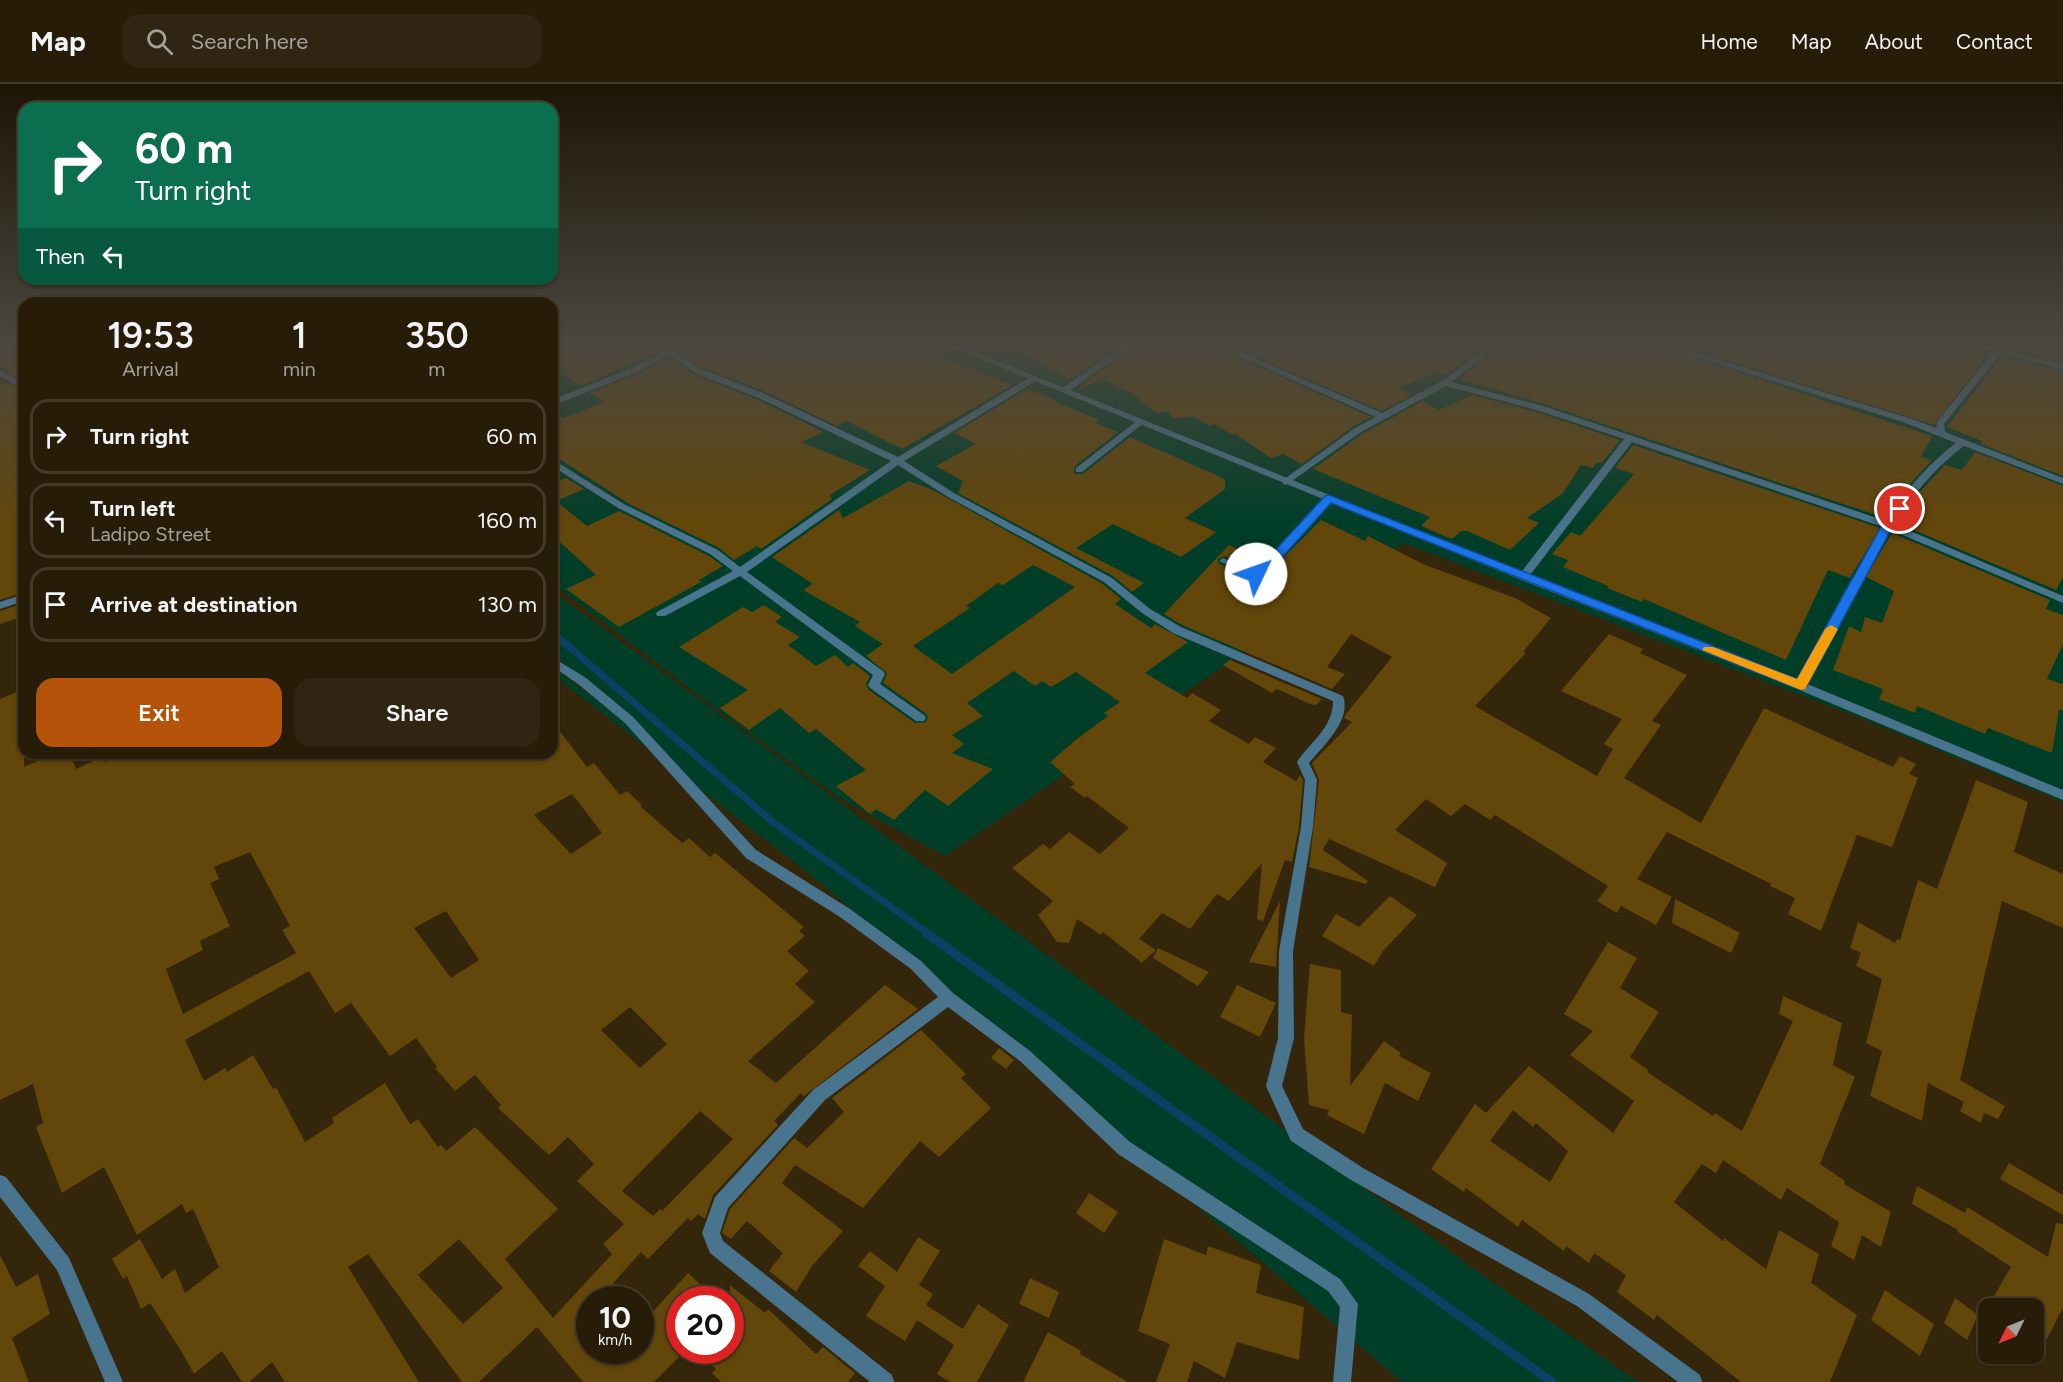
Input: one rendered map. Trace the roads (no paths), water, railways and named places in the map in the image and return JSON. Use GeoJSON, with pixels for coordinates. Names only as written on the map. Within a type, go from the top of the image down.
{"type":"FeatureCollection","features":[{"type":"Feature","properties":{"kind":"street"},"geometry":{"type":"LineString","coordinates":[[776,403],[898,461],[951,495],[1108,580],[1146,610],[1177,630],[1339,699],[1340,709],[1335,720],[1303,762],[1311,780],[1307,827],[1286,951],[1286,1038],[1274,1086],[1297,1135],[1357,1174],[1583,1300],[1693,1382]]}},
{"type":"Feature","properties":{"kind":"street"},"geometry":{"type":"LineString","coordinates":[[661,614],[741,571],[898,461],[994,403]]}},
{"type":"Feature","properties":{"kind":"street"},"geometry":{"type":"LineString","coordinates":[[1095,403],[1286,482],[1801,686],[2063,795]]}},
{"type":"Feature","properties":{"kind":"street"},"geometry":{"type":"LineString","coordinates":[[1350,403],[1383,417]]}},
{"type":"Feature","properties":{"kind":"street"},"geometry":{"type":"LineString","coordinates":[[1286,482],[1359,430],[1409,403]]}},
{"type":"Feature","properties":{"kind":"street"},"geometry":{"type":"LineString","coordinates":[[1519,403],[1888,525],[2063,600]]}},
{"type":"Feature","properties":{"kind":"street"},"geometry":{"type":"LineString","coordinates":[[1852,403],[2063,481]]}},
{"type":"Feature","properties":{"kind":"street"},"geometry":{"type":"LineString","coordinates":[[1941,434],[1940,424],[1956,403]]}},
{"type":"Feature","properties":{"kind":"street"},"geometry":{"type":"LineString","coordinates":[[1523,577],[1630,438]]}},
{"type":"Feature","properties":{"kind":"street"},"geometry":{"type":"LineString","coordinates":[[1801,686],[1888,525],[1937,460],[1963,442]]}},
{"type":"Feature","properties":{"kind":"street"},"geometry":{"type":"LineString","coordinates":[[558,466],[621,506],[714,552],[879,674],[874,685],[920,718]]}},
{"type":"Feature","properties":{"kind":"street"},"geometry":{"type":"LineString","coordinates":[[0,606],[18,599]]}},
{"type":"Feature","properties":{"kind":"street"},"geometry":{"type":"LineString","coordinates":[[558,665],[582,681],[629,720],[751,854],[845,913],[916,965],[948,999],[1025,1056],[1124,1148],[1334,1285],[1349,1304],[1342,1382]]}},
{"type":"Feature","properties":{"kind":"street"},"geometry":{"type":"LineString","coordinates":[[885,1382],[716,1247],[711,1233],[721,1203],[819,1095],[948,999]]}},
{"type":"Feature","properties":{"kind":"street"},"geometry":{"type":"LineString","coordinates":[[0,1183],[63,1264],[114,1382]]}},
{"type":"Feature","properties":{"kind":"lane"},"geometry":{"type":"LineString","coordinates":[[1079,470],[1141,422]]}},
{"type":"Feature","properties":{"kind":"lane"},"geometry":{"type":"LineString","coordinates":[[1222,561],[1253,574],[1262,572],[1329,499]]}},
{"type":"Feature","properties":{"kind":"waterway"},"geometry":{"type":"LineString","coordinates":[[558,637],[774,823],[929,934]]}},
{"type":"Feature","properties":{"kind":"waterway"},"geometry":{"type":"LineString","coordinates":[[926,933],[1552,1382]]}}]}
